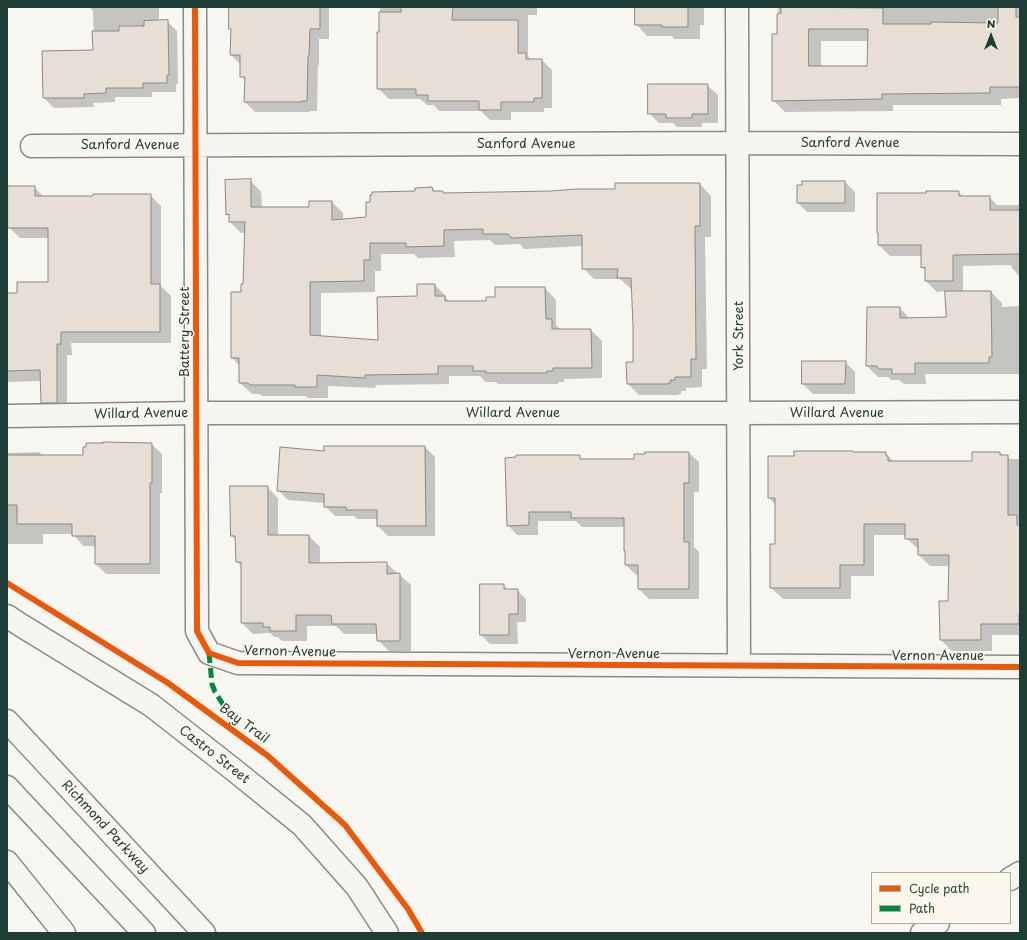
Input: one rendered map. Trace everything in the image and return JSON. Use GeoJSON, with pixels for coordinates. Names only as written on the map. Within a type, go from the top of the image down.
{"type":"FeatureCollection","features":[{"type":"Feature","properties":{"kind":"main road","name":"Battery Street"},"geometry":{"type":"LineString","coordinates":[[195,7],[197,631],[209,653]]}},
{"type":"Feature","properties":{"kind":"main road","name":"York Street"},"geometry":{"type":"LineString","coordinates":[[738,7],[739,666]]}},
{"type":"Feature","properties":{"kind":"main road","name":"Sanford Avenue"},"geometry":{"type":"LineString","coordinates":[[32,146],[738,143],[1020,144]]}},
{"type":"Feature","properties":{"kind":"main road","name":"Willard Avenue"},"geometry":{"type":"LineString","coordinates":[[7,416],[196,413],[1020,412]]}},
{"type":"Feature","properties":{"kind":"main road","name":"Castro Street"},"geometry":{"type":"LineString","coordinates":[[7,616],[151,706],[302,826],[357,887],[387,933]]}},
{"type":"Feature","properties":{"kind":"main road","name":"Vernon Avenue"},"geometry":{"type":"LineString","coordinates":[[209,653],[238,663],[1020,667]]}},
{"type":"Feature","properties":{"kind":"main road","name":"Richmond Parkway"},"geometry":{"type":"LineString","coordinates":[[7,721],[204,933]]}},
{"type":"Feature","properties":{"kind":"main road"},"geometry":{"type":"LineString","coordinates":[[7,787],[144,933]]}},
{"type":"Feature","properties":{"kind":"main road"},"geometry":{"type":"LineString","coordinates":[[7,862],[64,933]]}},
{"type":"Feature","properties":{"kind":"main road"},"geometry":{"type":"LineString","coordinates":[[1011,879],[1020,873]]}},
{"type":"Feature","properties":{"kind":"main road"},"geometry":{"type":"LineString","coordinates":[[922,933],[936,924]]}},
{"type":"Feature","properties":{"kind":"building"},"geometry":{"type":"Polygon","coordinates":[[[229,7],[320,7],[320,29],[310,29],[307,101],[244,102],[245,77],[240,77],[240,55],[230,55],[231,29],[229,29],[229,7]]]}},
{"type":"Feature","properties":{"kind":"building"},"geometry":{"type":"Polygon","coordinates":[[[401,7],[453,7],[452,20],[518,20],[518,53],[526,53],[526,59],[542,59],[542,98],[534,98],[534,102],[501,102],[501,110],[479,110],[479,101],[428,101],[428,95],[416,95],[416,89],[377,89],[377,32],[379,32],[379,12],[401,12],[401,7]]]}},
{"type":"Feature","properties":{"kind":"building"},"geometry":{"type":"Polygon","coordinates":[[[635,7],[688,7],[688,27],[635,25],[635,7]]]}},
{"type":"Feature","properties":{"kind":"building"},"geometry":{"type":"Polygon","coordinates":[[[781,7],[883,8],[883,24],[931,24],[931,22],[998,23],[998,7],[1016,7],[1016,17],[1020,17],[1020,87],[990,87],[990,93],[882,94],[882,99],[772,101],[772,34],[777,34],[777,14],[781,13],[781,7]],[[809,29],[809,66],[867,66],[868,29],[809,29]]]}},
{"type":"Feature","properties":{"kind":"building"},"geometry":{"type":"Polygon","coordinates":[[[168,20],[169,75],[167,75],[167,83],[143,83],[143,88],[106,88],[106,93],[84,94],[84,98],[43,98],[42,51],[93,50],[92,31],[119,31],[119,26],[144,26],[144,21],[168,20]]]}},
{"type":"Feature","properties":{"kind":"building"},"geometry":{"type":"Polygon","coordinates":[[[648,84],[708,84],[708,114],[692,114],[692,118],[666,118],[666,114],[648,114],[648,84]]]}},
{"type":"Feature","properties":{"kind":"building"},"geometry":{"type":"Polygon","coordinates":[[[251,179],[251,207],[309,207],[309,201],[332,201],[332,220],[366,217],[366,202],[370,202],[370,195],[372,195],[372,192],[415,191],[415,188],[432,187],[433,191],[443,191],[443,193],[551,191],[576,189],[615,189],[615,183],[700,183],[700,226],[695,226],[696,359],[691,359],[691,377],[675,377],[675,380],[670,380],[671,383],[668,384],[627,384],[626,362],[633,362],[631,278],[617,278],[618,269],[582,269],[582,235],[512,238],[508,234],[483,234],[483,229],[444,230],[444,246],[406,247],[406,243],[370,243],[370,260],[364,260],[364,281],[310,282],[310,335],[378,340],[377,297],[417,296],[417,284],[435,284],[435,296],[445,296],[445,301],[486,301],[486,297],[495,297],[495,287],[545,287],[546,319],[552,319],[552,329],[591,329],[592,368],[553,368],[553,371],[547,371],[547,373],[486,373],[486,371],[473,371],[473,366],[438,366],[438,374],[365,375],[365,378],[317,375],[317,387],[295,387],[295,385],[250,385],[248,383],[239,383],[239,358],[231,358],[231,292],[241,292],[241,284],[243,284],[245,222],[229,222],[229,214],[226,215],[225,180],[251,179]]]}},
{"type":"Feature","properties":{"kind":"building"},"geometry":{"type":"Polygon","coordinates":[[[802,181],[845,181],[845,203],[797,203],[797,185],[802,185],[802,181]]]}},
{"type":"Feature","properties":{"kind":"building"},"geometry":{"type":"Polygon","coordinates":[[[8,186],[35,186],[35,196],[151,194],[151,284],[160,284],[160,332],[61,332],[61,344],[57,344],[57,403],[41,403],[40,370],[7,371],[7,293],[17,293],[17,282],[48,282],[48,228],[8,228],[8,186]]]}},
{"type":"Feature","properties":{"kind":"building"},"geometry":{"type":"Polygon","coordinates":[[[926,191],[959,191],[959,196],[990,196],[990,210],[1020,210],[1020,254],[953,255],[953,281],[925,281],[925,267],[921,268],[921,245],[878,245],[877,193],[926,193],[926,191]]]}},
{"type":"Feature","properties":{"kind":"building"},"geometry":{"type":"Polygon","coordinates":[[[945,291],[991,291],[992,357],[989,357],[989,363],[915,363],[915,374],[892,374],[892,369],[879,369],[877,366],[866,366],[867,307],[900,307],[900,318],[946,317],[945,291]]]}},
{"type":"Feature","properties":{"kind":"building"},"geometry":{"type":"Polygon","coordinates":[[[802,361],[846,361],[845,384],[802,384],[802,361]]]}},
{"type":"Feature","properties":{"kind":"building"},"geometry":{"type":"Polygon","coordinates":[[[86,443],[152,443],[152,483],[150,483],[150,564],[95,564],[95,536],[72,536],[72,524],[17,524],[17,505],[7,505],[7,455],[83,455],[83,447],[86,447],[86,443]]]}},
{"type":"Feature","properties":{"kind":"building"},"geometry":{"type":"Polygon","coordinates":[[[324,446],[425,446],[426,526],[377,526],[377,510],[346,510],[346,507],[324,507],[324,494],[277,491],[280,447],[324,451],[324,446]]]}},
{"type":"Feature","properties":{"kind":"building"},"geometry":{"type":"Polygon","coordinates":[[[794,451],[886,452],[888,461],[972,461],[972,452],[1000,452],[1000,455],[1008,455],[1008,515],[1017,515],[1017,525],[1020,525],[1019,624],[981,624],[981,640],[940,640],[939,601],[948,601],[949,555],[918,555],[918,539],[905,539],[905,524],[864,524],[864,565],[840,565],[840,588],[770,588],[770,544],[775,544],[775,498],[768,498],[768,456],[794,456],[794,451]]]}},
{"type":"Feature","properties":{"kind":"building"},"geometry":{"type":"Polygon","coordinates":[[[645,452],[689,452],[689,483],[684,483],[684,542],[689,542],[689,589],[638,589],[638,565],[625,565],[624,518],[571,518],[571,512],[529,512],[529,525],[507,526],[505,458],[516,457],[516,455],[580,455],[580,459],[634,459],[634,454],[645,454],[645,452]]]}},
{"type":"Feature","properties":{"kind":"building"},"geometry":{"type":"Polygon","coordinates":[[[230,486],[268,486],[268,535],[309,535],[309,563],[387,562],[387,574],[400,573],[400,641],[377,641],[376,624],[332,624],[331,615],[296,615],[296,631],[270,631],[270,627],[263,627],[263,623],[241,623],[241,562],[236,562],[235,536],[231,536],[230,486]]]}},
{"type":"Feature","properties":{"kind":"building"},"geometry":{"type":"Polygon","coordinates":[[[480,584],[504,584],[504,589],[518,589],[518,614],[509,614],[509,635],[480,635],[480,584]]]}},
{"type":"Feature","properties":{"kind":"marked path"},"geometry":{"type":"LineString","coordinates":[[209,653],[212,684],[215,692],[230,715],[232,721],[230,728]]}},
{"type":"Feature","properties":{"kind":"cycle path"},"geometry":{"type":"LineString","coordinates":[[195,7],[197,631],[209,653],[238,663],[1020,667]]}},
{"type":"Feature","properties":{"kind":"cycle path","name":"Bay Trail"},"geometry":{"type":"LineString","coordinates":[[7,583],[168,683],[268,756],[345,825],[408,909],[422,933]]}}]}
